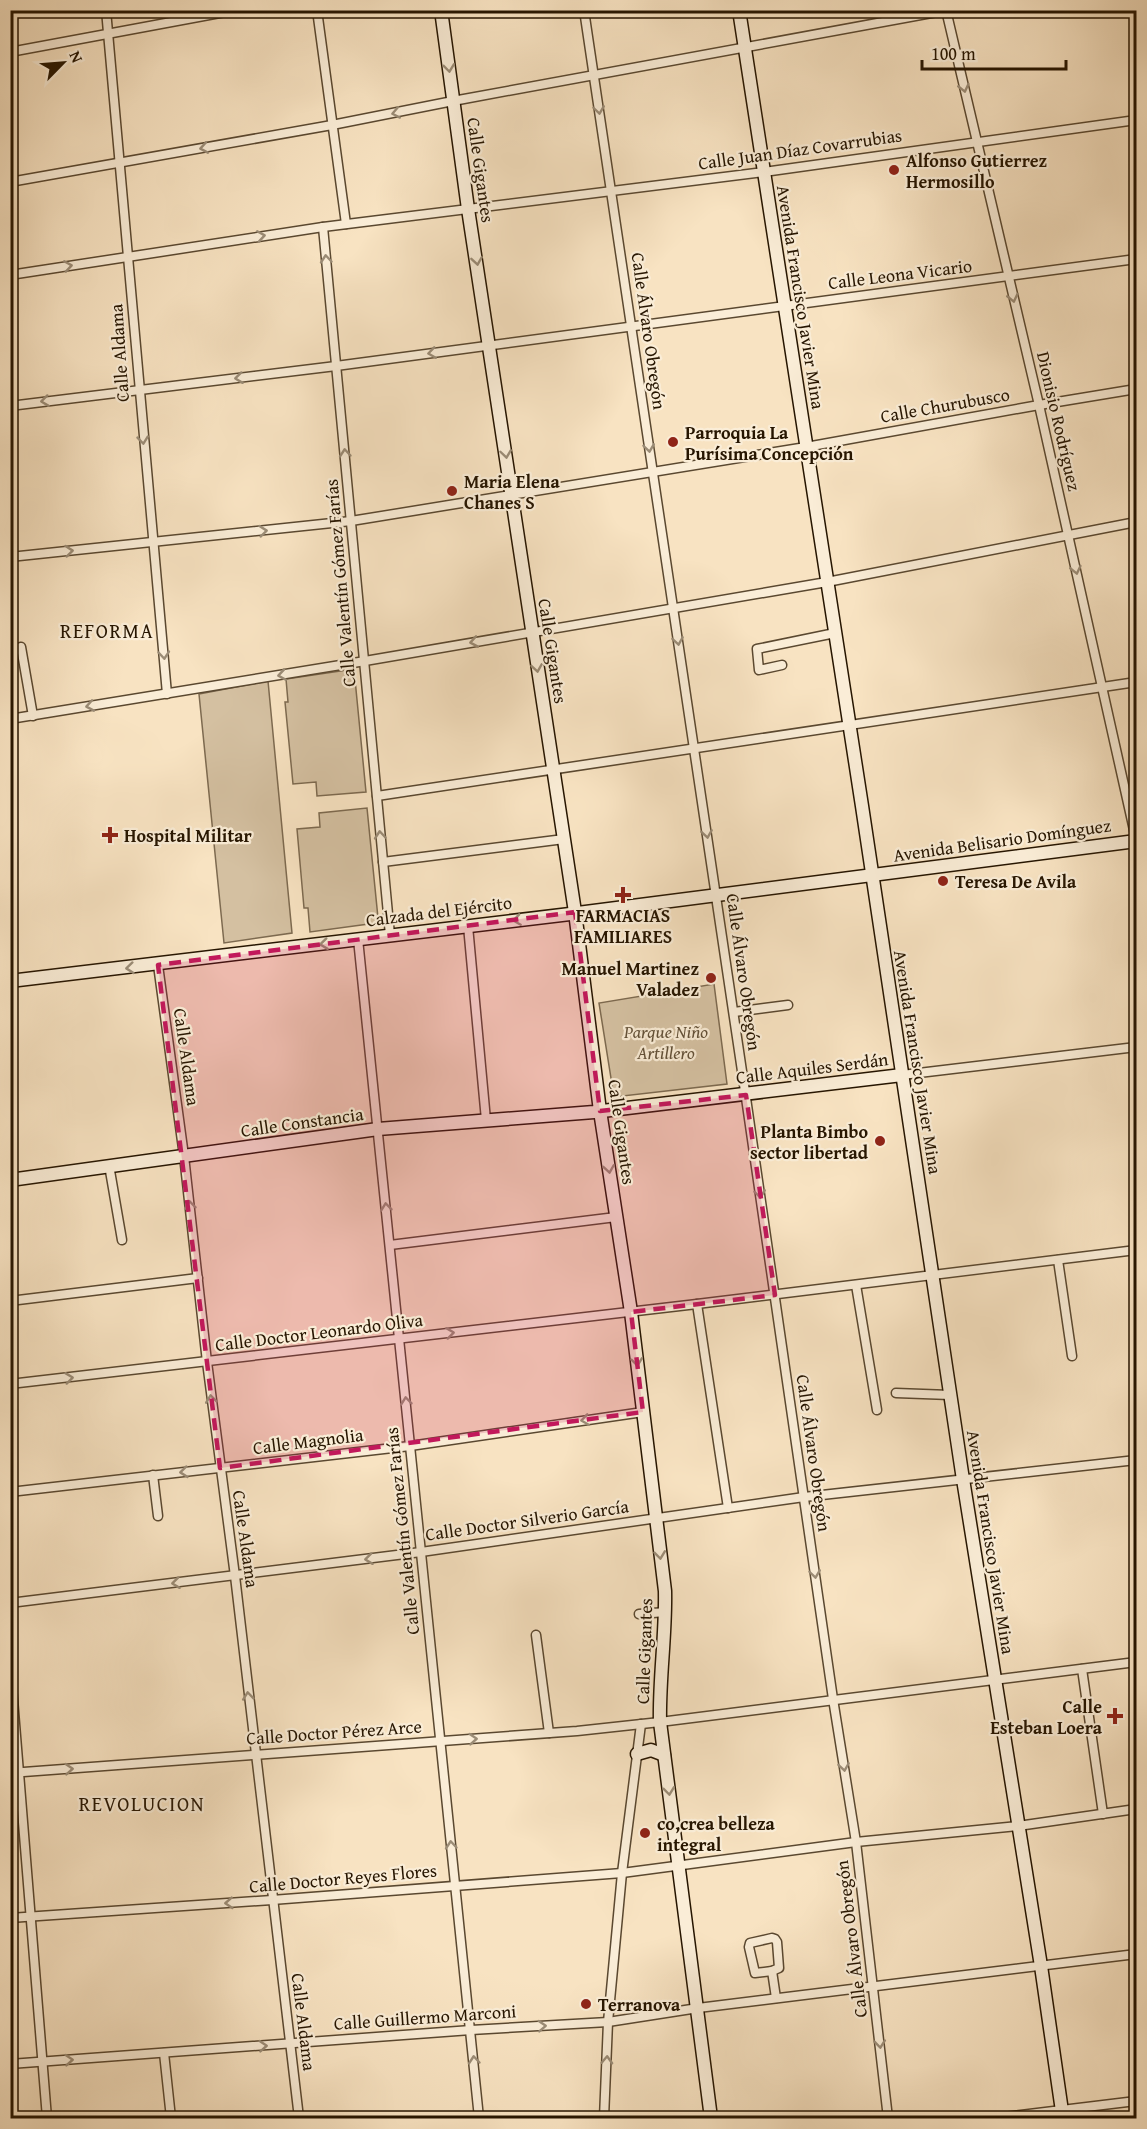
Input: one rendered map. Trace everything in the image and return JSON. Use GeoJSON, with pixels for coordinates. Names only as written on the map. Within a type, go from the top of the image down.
{"type":"FeatureCollection","features":[{"type":"Feature","properties":{"kind":"main road","name":"Calle Gigantes"},"geometry":{"type":"LineString","coordinates":[[441,10],[468,209],[575,912],[600,1111],[631,1312],[665,1591],[666,1612],[659,1692],[660,1722],[711,2118]]}},
{"type":"Feature","properties":{"kind":"main road","name":"Avenida Francisco Javier Mina"},"geometry":{"type":"LineString","coordinates":[[739,10],[963,1480],[1063,2114]]}},
{"type":"Feature","properties":{"kind":"main road","name":"Avenida Belisario Domínguez"},"geometry":{"type":"LineString","coordinates":[[872,876],[1137,840]]}},
{"type":"Feature","properties":{"kind":"main road","name":"Calzada del Ejército"},"geometry":{"type":"LineString","coordinates":[[10,981],[158,965],[872,876]]}},
{"type":"Feature","properties":{"kind":"main road","name":"Calle Aquiles Serdán"},"geometry":{"type":"LineString","coordinates":[[600,1111],[902,1076]]}},
{"type":"Feature","properties":{"kind":"main road","name":"Calle Constancia"},"geometry":{"type":"LineString","coordinates":[[10,1179],[378,1129],[600,1111]]}},
{"type":"Feature","properties":{"kind":"main road"},"geometry":{"type":"LineString","coordinates":[[637,1754],[651,1750],[664,1755]]}},
{"type":"Feature","properties":{"kind":"street","name":"Calle Aldama"},"geometry":{"type":"LineString","coordinates":[[106,10],[138,390],[167,694]]}},
{"type":"Feature","properties":{"kind":"street"},"geometry":{"type":"LineString","coordinates":[[10,52],[236,10]]}},
{"type":"Feature","properties":{"kind":"street"},"geometry":{"type":"LineString","coordinates":[[317,10],[346,224]]}},
{"type":"Feature","properties":{"kind":"street","name":"Calle Álvaro Obregón"},"geometry":{"type":"LineString","coordinates":[[584,10],[856,1842],[888,2118]]}},
{"type":"Feature","properties":{"kind":"street"},"geometry":{"type":"LineString","coordinates":[[10,182],[947,11]]}},
{"type":"Feature","properties":{"kind":"street","name":"Dionisio Rodríguez"},"geometry":{"type":"LineString","coordinates":[[947,11],[1137,840]]}},
{"type":"Feature","properties":{"kind":"street","name":"Calle Juan Díaz Covarrubias"},"geometry":{"type":"LineString","coordinates":[[10,275],[323,227],[764,172],[1137,120]]}},
{"type":"Feature","properties":{"kind":"street","name":"Calle Valentín Gómez Farías"},"geometry":{"type":"LineString","coordinates":[[323,227],[390,935]]}},
{"type":"Feature","properties":{"kind":"street","name":"Calle Leona Vicario"},"geometry":{"type":"LineString","coordinates":[[10,406],[336,366],[1137,259]]}},
{"type":"Feature","properties":{"kind":"street","name":"Calle Churubusco"},"geometry":{"type":"LineString","coordinates":[[10,557],[351,521],[653,473],[1137,389]]}},
{"type":"Feature","properties":{"kind":"street"},"geometry":{"type":"LineString","coordinates":[[10,719],[827,582],[1137,522]]}},
{"type":"Feature","properties":{"kind":"street"},"geometry":{"type":"LineString","coordinates":[[782,665],[759,670],[757,649],[835,633]]}},
{"type":"Feature","properties":{"kind":"street"},"geometry":{"type":"LineString","coordinates":[[21,647],[33,716]]}},
{"type":"Feature","properties":{"kind":"street"},"geometry":{"type":"LineString","coordinates":[[377,796],[1137,682]]}},
{"type":"Feature","properties":{"kind":"street"},"geometry":{"type":"LineString","coordinates":[[383,861],[564,838]]}},
{"type":"Feature","properties":{"kind":"street"},"geometry":{"type":"LineString","coordinates":[[468,926],[486,1120]]}},
{"type":"Feature","properties":{"kind":"street","name":"Calle Valentín Gómez Farías"},"geometry":{"type":"LineString","coordinates":[[358,939],[479,2118]]}},
{"type":"Feature","properties":{"kind":"street","name":"Calle Aldama"},"geometry":{"type":"LineString","coordinates":[[158,965],[184,1156],[299,2118]]}},
{"type":"Feature","properties":{"kind":"street"},"geometry":{"type":"LineString","coordinates":[[734,1012],[788,1005]]}},
{"type":"Feature","properties":{"kind":"street","name":"Calle Aquiles Serdán"},"geometry":{"type":"LineString","coordinates":[[902,1076],[1137,1047]]}},
{"type":"Feature","properties":{"kind":"street"},"geometry":{"type":"LineString","coordinates":[[110,1165],[122,1240]]}},
{"type":"Feature","properties":{"kind":"street"},"geometry":{"type":"LineString","coordinates":[[390,1245],[616,1217]]}},
{"type":"Feature","properties":{"kind":"street","name":"Calle Doctor Leonardo Oliva"},"geometry":{"type":"LineString","coordinates":[[10,1384],[775,1295],[1137,1250]]}},
{"type":"Feature","properties":{"kind":"street"},"geometry":{"type":"LineString","coordinates":[[1058,1260],[1072,1356]]}},
{"type":"Feature","properties":{"kind":"street"},"geometry":{"type":"LineString","coordinates":[[10,1301],[198,1278]]}},
{"type":"Feature","properties":{"kind":"street"},"geometry":{"type":"LineString","coordinates":[[856,1285],[877,1410]]}},
{"type":"Feature","properties":{"kind":"street"},"geometry":{"type":"LineString","coordinates":[[697,1304],[728,1508]]}},
{"type":"Feature","properties":{"kind":"street"},"geometry":{"type":"LineString","coordinates":[[896,1393],[950,1395]]}},
{"type":"Feature","properties":{"kind":"street","name":"Calle Magnolia"},"geometry":{"type":"LineString","coordinates":[[10,1492],[410,1446],[643,1412]]}},
{"type":"Feature","properties":{"kind":"street","name":"Calle Doctor Silverio García"},"geometry":{"type":"LineString","coordinates":[[10,1603],[421,1552],[804,1497],[1137,1460]]}},
{"type":"Feature","properties":{"kind":"street"},"geometry":{"type":"LineString","coordinates":[[153,1475],[158,1516]]}},
{"type":"Feature","properties":{"kind":"street"},"geometry":{"type":"LineString","coordinates":[[639,1614],[666,1612]]}},
{"type":"Feature","properties":{"kind":"street"},"geometry":{"type":"LineString","coordinates":[[536,1635],[549,1733]]}},
{"type":"Feature","properties":{"kind":"street"},"geometry":{"type":"LineString","coordinates":[[10,1662],[15,1773],[31,1916],[47,2118]]}},
{"type":"Feature","properties":{"kind":"street","name":"Calle Doctor Pérez Arce"},"geometry":{"type":"LineString","coordinates":[[15,1773],[641,1724],[1137,1662]]}},
{"type":"Feature","properties":{"kind":"street"},"geometry":{"type":"LineString","coordinates":[[1082,1669],[1103,1814]]}},
{"type":"Feature","properties":{"kind":"street"},"geometry":{"type":"LineString","coordinates":[[604,2118],[608,2022],[622,1873],[641,1724]]}},
{"type":"Feature","properties":{"kind":"street","name":"Calle Doctor Reyes Flores"},"geometry":{"type":"LineString","coordinates":[[10,1918],[622,1873],[856,1842],[1018,1826],[1137,1809]]}},
{"type":"Feature","properties":{"kind":"street"},"geometry":{"type":"LineString","coordinates":[[775,1939],[780,1965],[772,1971],[755,1973],[749,1947],[754,1940],[775,1939]]}},
{"type":"Feature","properties":{"kind":"street","name":"Calle Guillermo Marconi"},"geometry":{"type":"LineString","coordinates":[[10,2064],[608,2022],[698,2008],[1137,1954]]}},
{"type":"Feature","properties":{"kind":"street"},"geometry":{"type":"LineString","coordinates":[[772,1971],[776,1998]]}},
{"type":"Feature","properties":{"kind":"street"},"geometry":{"type":"LineString","coordinates":[[165,2053],[171,2118]]}},
{"type":"Feature","properties":{"kind":"street"},"geometry":{"type":"LineString","coordinates":[[996,2118],[1063,2114],[1137,2101]]}},
{"type":"Feature","properties":{"kind":"highlighted area"},"geometry":{"type":"Polygon","coordinates":[[[575,912],[600,1111],[746,1095],[775,1295],[631,1312],[643,1412],[220,1468],[158,965],[575,912]]]}},
{"type":"Feature","properties":{"kind":"green space"},"geometry":{"type":"Polygon","coordinates":[[[354,669],[366,792],[317,796],[316,782],[293,784],[285,702],[288,702],[286,679],[354,669]]]}},
{"type":"Feature","properties":{"kind":"green space"},"geometry":{"type":"Polygon","coordinates":[[[268,681],[292,933],[224,943],[199,694],[268,681]]]}},
{"type":"Feature","properties":{"kind":"green space"},"geometry":{"type":"Polygon","coordinates":[[[367,808],[378,918],[376,923],[310,932],[308,908],[304,908],[297,829],[320,827],[319,813],[367,808]]]}},
{"type":"Feature","properties":{"kind":"green space","name":"Parque Niño Artillero"},"geometry":{"type":"Polygon","coordinates":[[[714,984],[727,1084],[614,1097],[599,1003],[714,984]]]}},
{"type":"Feature","properties":{"kind":"place","name":"Alfonso Gutierrez Hermosillo"},"geometry":{"type":"Point","coordinates":[894,170]}},
{"type":"Feature","properties":{"kind":"place","name":"Parroquia La Purísima Concepción"},"geometry":{"type":"Point","coordinates":[673,442]}},
{"type":"Feature","properties":{"kind":"place","name":"Maria Elena Chanes S"},"geometry":{"type":"Point","coordinates":[452,491]}},
{"type":"Feature","properties":{"kind":"place","name":"Hospital Militar"},"geometry":{"type":"Point","coordinates":[110,835]}},
{"type":"Feature","properties":{"kind":"place","name":"Teresa De Avila"},"geometry":{"type":"Point","coordinates":[943,881]}},
{"type":"Feature","properties":{"kind":"place","name":"FARMACIAS FAMILIARES"},"geometry":{"type":"Point","coordinates":[623,895]}},
{"type":"Feature","properties":{"kind":"place","name":"Manuel Martinez Valadez"},"geometry":{"type":"Point","coordinates":[711,978]}},
{"type":"Feature","properties":{"kind":"place","name":"Planta Bimbo sector libertad"},"geometry":{"type":"Point","coordinates":[880,1141]}},
{"type":"Feature","properties":{"kind":"place","name":"Calle Esteban Loera"},"geometry":{"type":"Point","coordinates":[1115,1716]}},
{"type":"Feature","properties":{"kind":"place","name":"co,crea belleza integral"},"geometry":{"type":"Point","coordinates":[645,1833]}},
{"type":"Feature","properties":{"kind":"place","name":"Terranova"},"geometry":{"type":"Point","coordinates":[586,2004]}},
{"type":"Feature","properties":{"kind":"district","name":"REFORMA"},"geometry":{"type":"Point","coordinates":[107,630]}},
{"type":"Feature","properties":{"kind":"district","name":"REVOLUCION"},"geometry":{"type":"Point","coordinates":[142,1803]}}]}
